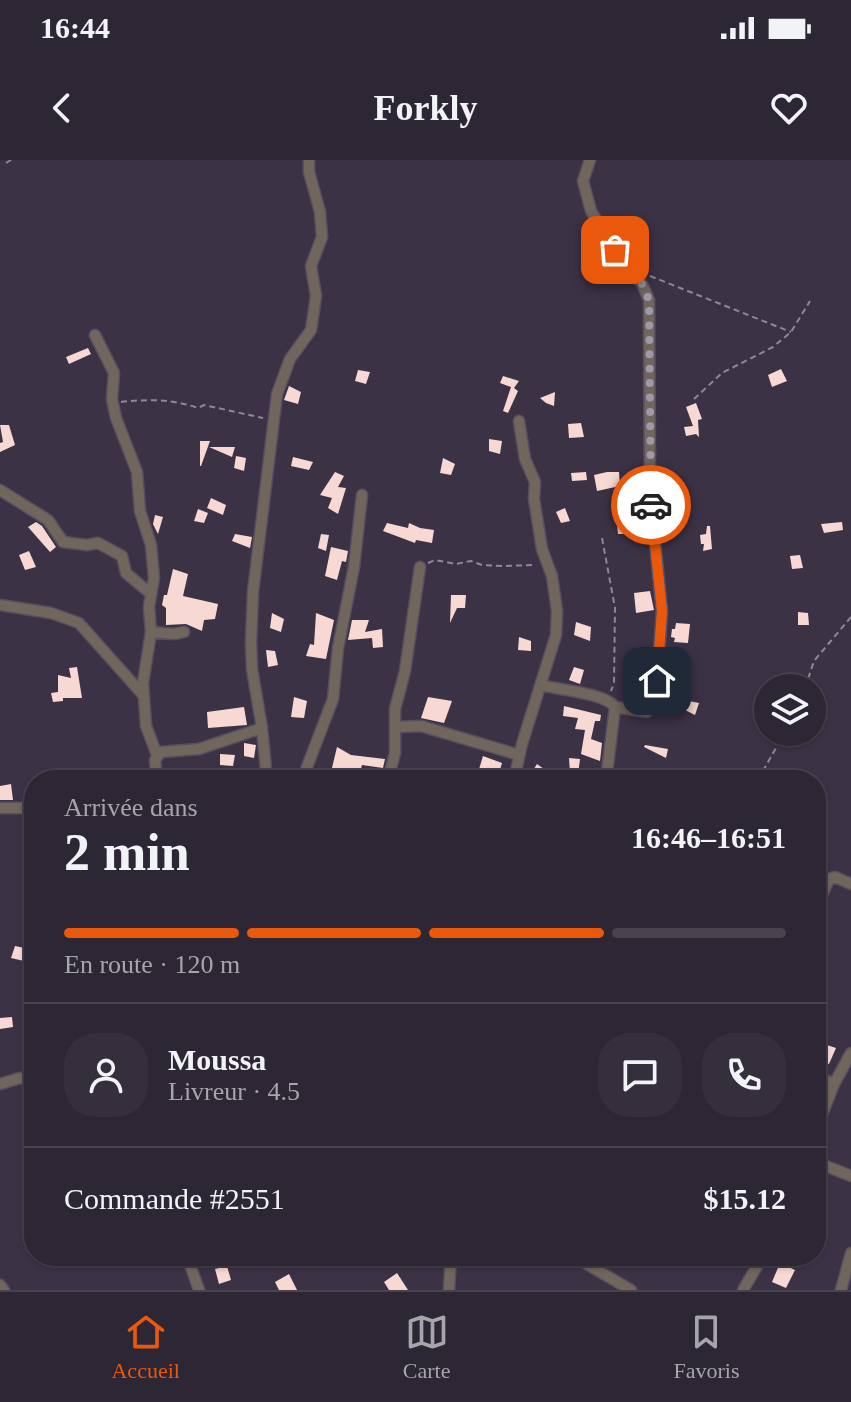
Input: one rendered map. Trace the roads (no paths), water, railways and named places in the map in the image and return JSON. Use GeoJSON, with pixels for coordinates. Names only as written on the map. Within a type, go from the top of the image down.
{"type":"FeatureCollection","features":[{"type":"Feature","properties":{"kind":"street"},"geometry":{"type":"LineString","coordinates":[[266,770],[252,669],[253,592],[277,394],[290,359],[311,330],[316,296],[311,266],[322,237],[309,160]]}},
{"type":"Feature","properties":{"kind":"street"},"geometry":{"type":"LineString","coordinates":[[541,685],[647,712],[651,710],[657,681],[662,622],[650,494],[649,305],[642,284],[591,211],[583,181],[590,160]]}},
{"type":"Feature","properties":{"kind":"street"},"geometry":{"type":"LineString","coordinates":[[95,335],[114,373],[113,403],[137,472],[140,511],[151,545],[154,578],[149,607],[151,632],[143,683],[146,726],[157,755]]}},
{"type":"Feature","properties":{"kind":"street"},"geometry":{"type":"LineString","coordinates":[[516,770],[556,635],[557,611],[552,576],[542,549],[534,499],[535,482],[525,459],[519,421]]}},
{"type":"Feature","properties":{"kind":"street"},"geometry":{"type":"LineString","coordinates":[[0,490],[48,520],[63,542],[98,543],[122,556],[126,573],[151,594]]}},
{"type":"Feature","properties":{"kind":"street"},"geometry":{"type":"LineString","coordinates":[[306,770],[333,699],[362,495]]}},
{"type":"Feature","properties":{"kind":"street"},"geometry":{"type":"LineString","coordinates":[[391,770],[395,753],[395,709],[405,671],[420,567]]}},
{"type":"Feature","properties":{"kind":"street"},"geometry":{"type":"LineString","coordinates":[[0,605],[51,613],[79,623],[144,696]]}},
{"type":"Feature","properties":{"kind":"street"},"geometry":{"type":"LineString","coordinates":[[151,632],[184,632]]}},
{"type":"Feature","properties":{"kind":"street"},"geometry":{"type":"LineString","coordinates":[[607,770],[611,704]]}},
{"type":"Feature","properties":{"kind":"street"},"geometry":{"type":"LineString","coordinates":[[395,727],[421,726],[519,755]]}},
{"type":"Feature","properties":{"kind":"street"},"geometry":{"type":"LineString","coordinates":[[156,770],[155,760],[161,752],[199,749],[262,728]]}},
{"type":"Feature","properties":{"kind":"street"},"geometry":{"type":"LineString","coordinates":[[0,808],[24,808]]}},
{"type":"Feature","properties":{"kind":"street"},"geometry":{"type":"LineString","coordinates":[[826,886],[829,879],[835,877],[851,884]]}},
{"type":"Feature","properties":{"kind":"street"},"geometry":{"type":"LineString","coordinates":[[826,1104],[851,1053]]}},
{"type":"Feature","properties":{"kind":"street"},"geometry":{"type":"LineString","coordinates":[[0,1084],[24,1079]]}},
{"type":"Feature","properties":{"kind":"street"},"geometry":{"type":"LineString","coordinates":[[826,1080],[834,1084]]}},
{"type":"Feature","properties":{"kind":"street"},"geometry":{"type":"LineString","coordinates":[[826,1166],[851,1176]]}},
{"type":"Feature","properties":{"kind":"street"},"geometry":{"type":"LineString","coordinates":[[841,1290],[851,1253]]}},
{"type":"Feature","properties":{"kind":"street"},"geometry":{"type":"LineString","coordinates":[[191,1266],[199,1290]]}},
{"type":"Feature","properties":{"kind":"street"},"geometry":{"type":"LineString","coordinates":[[449,1290],[450,1266]]}},
{"type":"Feature","properties":{"kind":"street"},"geometry":{"type":"LineString","coordinates":[[590,1266],[631,1290]]}},
{"type":"Feature","properties":{"kind":"street"},"geometry":{"type":"LineString","coordinates":[[743,1290],[757,1266]]}},
{"type":"Feature","properties":{"kind":"street"},"geometry":{"type":"LineString","coordinates":[[0,1285],[4,1290]]}}]}
